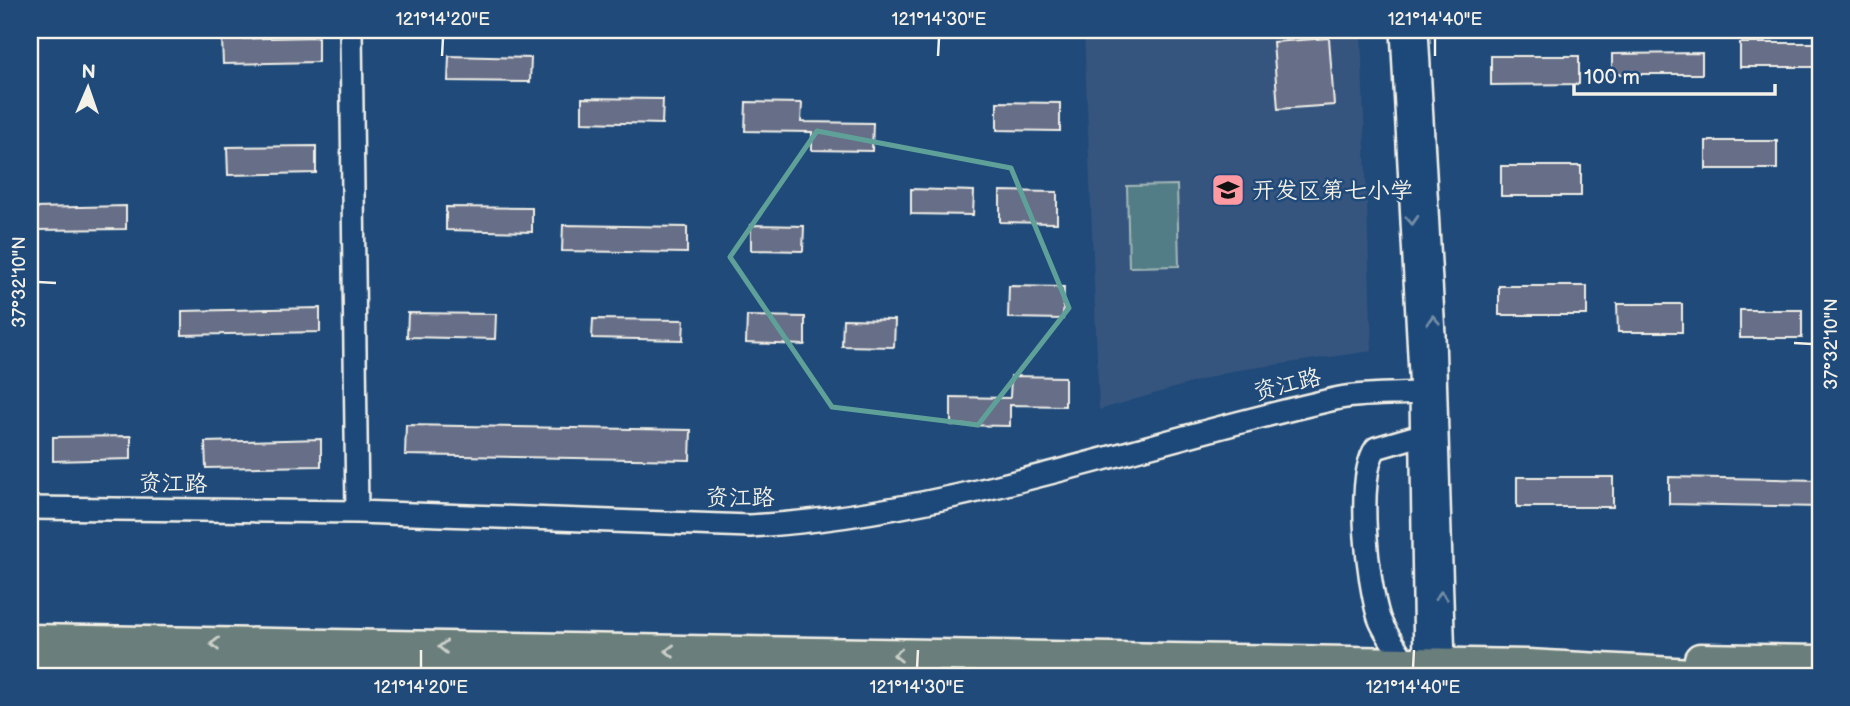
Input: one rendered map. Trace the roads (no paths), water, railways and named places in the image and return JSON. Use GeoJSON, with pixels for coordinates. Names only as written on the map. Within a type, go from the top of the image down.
{"type":"FeatureCollection","features":[{"type":"Feature","properties":{"kind":"highway"},"geometry":{"type":"LineString","coordinates":[[30,640],[1425,665],[1528,664],[1628,658],[1820,660]]}},
{"type":"Feature","properties":{"kind":"highway"},"geometry":{"type":"LineString","coordinates":[[30,663],[925,676]]}},
{"type":"Feature","properties":{"kind":"highway"},"geometry":{"type":"LineString","coordinates":[[1528,664],[1729,676]]}},
{"type":"Feature","properties":{"kind":"street"},"geometry":{"type":"LineString","coordinates":[[351,30],[357,512]]}},
{"type":"Feature","properties":{"kind":"street"},"geometry":{"type":"LineString","coordinates":[[1402,30],[1428,392],[1421,435],[1425,665]]}},
{"type":"Feature","properties":{"kind":"street"},"geometry":{"type":"LineString","coordinates":[[1418,30],[1428,392],[1425,665]]}},
{"type":"Feature","properties":{"kind":"street","name":"资江路"},"geometry":{"type":"LineString","coordinates":[[30,508],[357,512],[750,526],[813,522],[883,511],[1022,480],[1339,398],[1428,392]]}},
{"type":"Feature","properties":{"kind":"street"},"geometry":{"type":"LineString","coordinates":[[1421,435],[1376,448],[1367,468],[1365,557],[1380,620],[1425,665]]}},
{"type":"Feature","properties":{"kind":"place","name":"开发区第七小学"},"geometry":{"type":"Point","coordinates":[1228,190]}}]}
